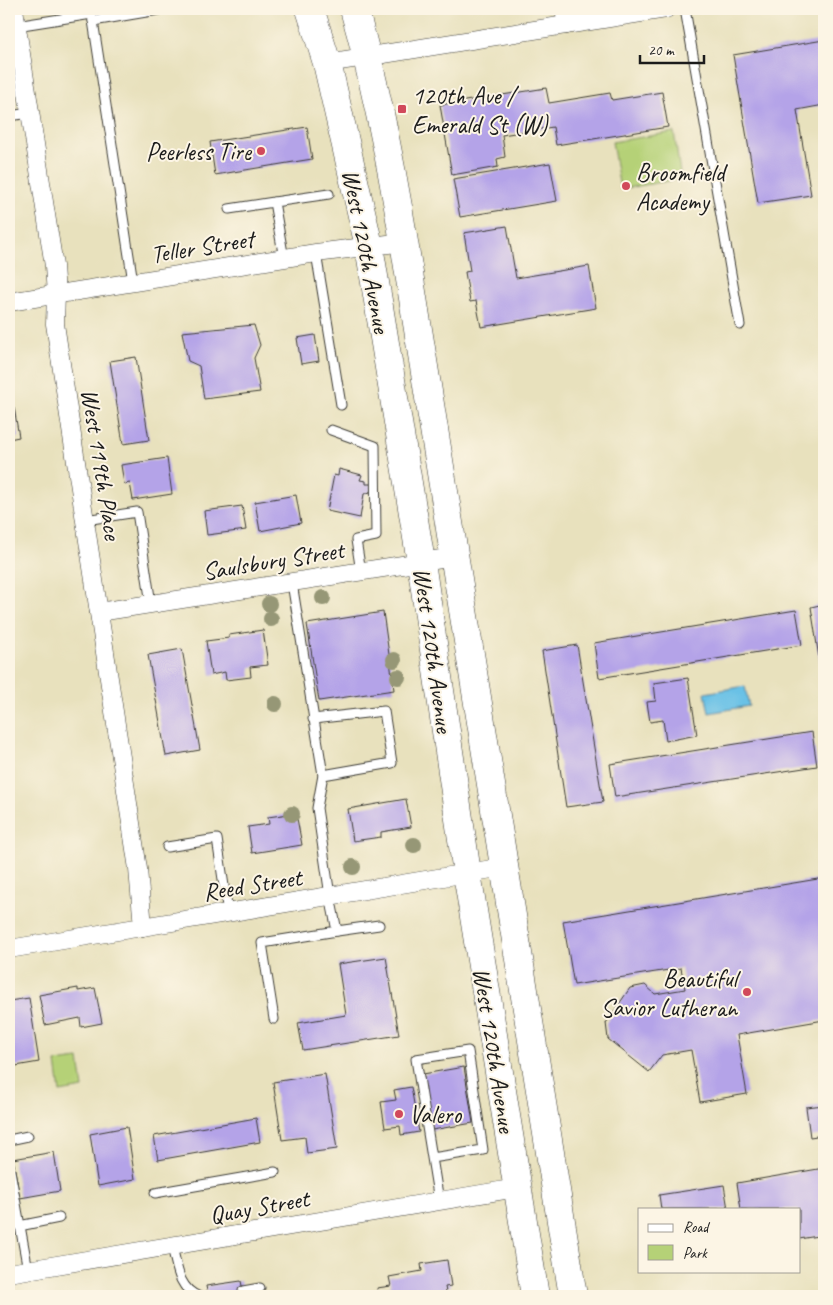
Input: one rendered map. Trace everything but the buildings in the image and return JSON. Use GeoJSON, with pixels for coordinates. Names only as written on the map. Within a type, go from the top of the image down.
{"type":"FeatureCollection","features":[{"type":"Feature","properties":{"kind":"main road","name":"West 120th Avenue"},"geometry":{"type":"LineString","coordinates":[[310,9],[327,63],[369,246],[421,562],[467,873],[535,1296]]}},
{"type":"Feature","properties":{"kind":"main road","name":"West 120th Avenue"},"geometry":{"type":"LineString","coordinates":[[354,9],[368,56],[393,175],[573,1296]]}},
{"type":"Feature","properties":{"kind":"street"},"geometry":{"type":"LineString","coordinates":[[327,63],[566,17],[666,9]]}},
{"type":"Feature","properties":{"kind":"street","name":"West 119th Place"},"geometry":{"type":"LineString","coordinates":[[15,17],[18,55],[30,113],[54,266],[56,294],[55,324],[137,859],[143,927]]}},
{"type":"Feature","properties":{"kind":"street","name":"Teller Street"},"geometry":{"type":"LineString","coordinates":[[9,302],[404,242]]}},
{"type":"Feature","properties":{"kind":"street","name":"Saulsbury Street"},"geometry":{"type":"LineString","coordinates":[[99,612],[454,557]]}},
{"type":"Feature","properties":{"kind":"street","name":"Reed Street"},"geometry":{"type":"LineString","coordinates":[[9,949],[504,866]]}},
{"type":"Feature","properties":{"kind":"street","name":"Quay Street"},"geometry":{"type":"LineString","coordinates":[[9,1273],[517,1188]]}},
{"type":"Feature","properties":{"kind":"lane"},"geometry":{"type":"LineString","coordinates":[[15,17],[92,15],[164,9]]}},
{"type":"Feature","properties":{"kind":"lane"},"geometry":{"type":"LineString","coordinates":[[685,9],[740,325]]}},
{"type":"Feature","properties":{"kind":"lane"},"geometry":{"type":"LineString","coordinates":[[92,15],[133,282]]}},
{"type":"Feature","properties":{"kind":"lane"},"geometry":{"type":"LineString","coordinates":[[9,116],[30,113]]}},
{"type":"Feature","properties":{"kind":"lane"},"geometry":{"type":"LineString","coordinates":[[228,209],[328,194]]}},
{"type":"Feature","properties":{"kind":"lane"},"geometry":{"type":"LineString","coordinates":[[274,202],[284,259]]}},
{"type":"Feature","properties":{"kind":"lane"},"geometry":{"type":"LineString","coordinates":[[316,254],[341,405]]}},
{"type":"Feature","properties":{"kind":"lane"},"geometry":{"type":"LineString","coordinates":[[331,430],[376,446],[376,536],[356,540],[361,572]]}},
{"type":"Feature","properties":{"kind":"lane"},"geometry":{"type":"LineString","coordinates":[[85,520],[137,512],[151,604]]}},
{"type":"Feature","properties":{"kind":"lane"},"geometry":{"type":"LineString","coordinates":[[292,583],[322,775],[317,808],[337,931]]}},
{"type":"Feature","properties":{"kind":"lane"},"geometry":{"type":"LineString","coordinates":[[313,719],[384,711],[392,764],[322,775]]}},
{"type":"Feature","properties":{"kind":"lane"},"geometry":{"type":"LineString","coordinates":[[167,847],[217,839],[228,913]]}},
{"type":"Feature","properties":{"kind":"lane"},"geometry":{"type":"LineString","coordinates":[[274,1019],[262,943],[378,925]]}},
{"type":"Feature","properties":{"kind":"lane"},"geometry":{"type":"LineString","coordinates":[[432,1158],[483,1150],[468,1050],[416,1059],[432,1158],[439,1201]]}},
{"type":"Feature","properties":{"kind":"lane"},"geometry":{"type":"LineString","coordinates":[[9,1140],[28,1136]]}},
{"type":"Feature","properties":{"kind":"lane"},"geometry":{"type":"LineString","coordinates":[[9,1166],[28,1270]]}},
{"type":"Feature","properties":{"kind":"lane"},"geometry":{"type":"LineString","coordinates":[[155,1193],[275,1172]]}},
{"type":"Feature","properties":{"kind":"lane"},"geometry":{"type":"LineString","coordinates":[[19,1226],[59,1218]]}},
{"type":"Feature","properties":{"kind":"lane"},"geometry":{"type":"LineString","coordinates":[[172,1246],[183,1285],[191,1293],[198,1296]]}},
{"type":"Feature","properties":{"kind":"lane"},"geometry":{"type":"LineString","coordinates":[[243,1291],[260,1288]]}},
{"type":"Feature","properties":{"kind":"green space"},"geometry":{"type":"Polygon","coordinates":[[[674,132],[681,179],[620,189],[612,142],[674,132]]]}},
{"type":"Feature","properties":{"kind":"green space"},"geometry":{"type":"Polygon","coordinates":[[[79,1059],[83,1088],[60,1092],[56,1062],[79,1059]]]}},
{"type":"Feature","properties":{"kind":"water"},"geometry":{"type":"Polygon","coordinates":[[[745,686],[749,706],[709,713],[705,693],[745,686]]]}},
{"type":"Feature","properties":{"kind":"place","name":"120th Ave / Emerald St (W)"},"geometry":{"type":"Point","coordinates":[402,109]}},
{"type":"Feature","properties":{"kind":"place","name":"Peerless Tire"},"geometry":{"type":"Point","coordinates":[261,151]}},
{"type":"Feature","properties":{"kind":"place","name":"Broomfield Academy"},"geometry":{"type":"Point","coordinates":[626,186]}},
{"type":"Feature","properties":{"kind":"place","name":"Beautiful Savior Lutheran"},"geometry":{"type":"Point","coordinates":[747,992]}},
{"type":"Feature","properties":{"kind":"place","name":"Valero"},"geometry":{"type":"Point","coordinates":[399,1114]}}]}
